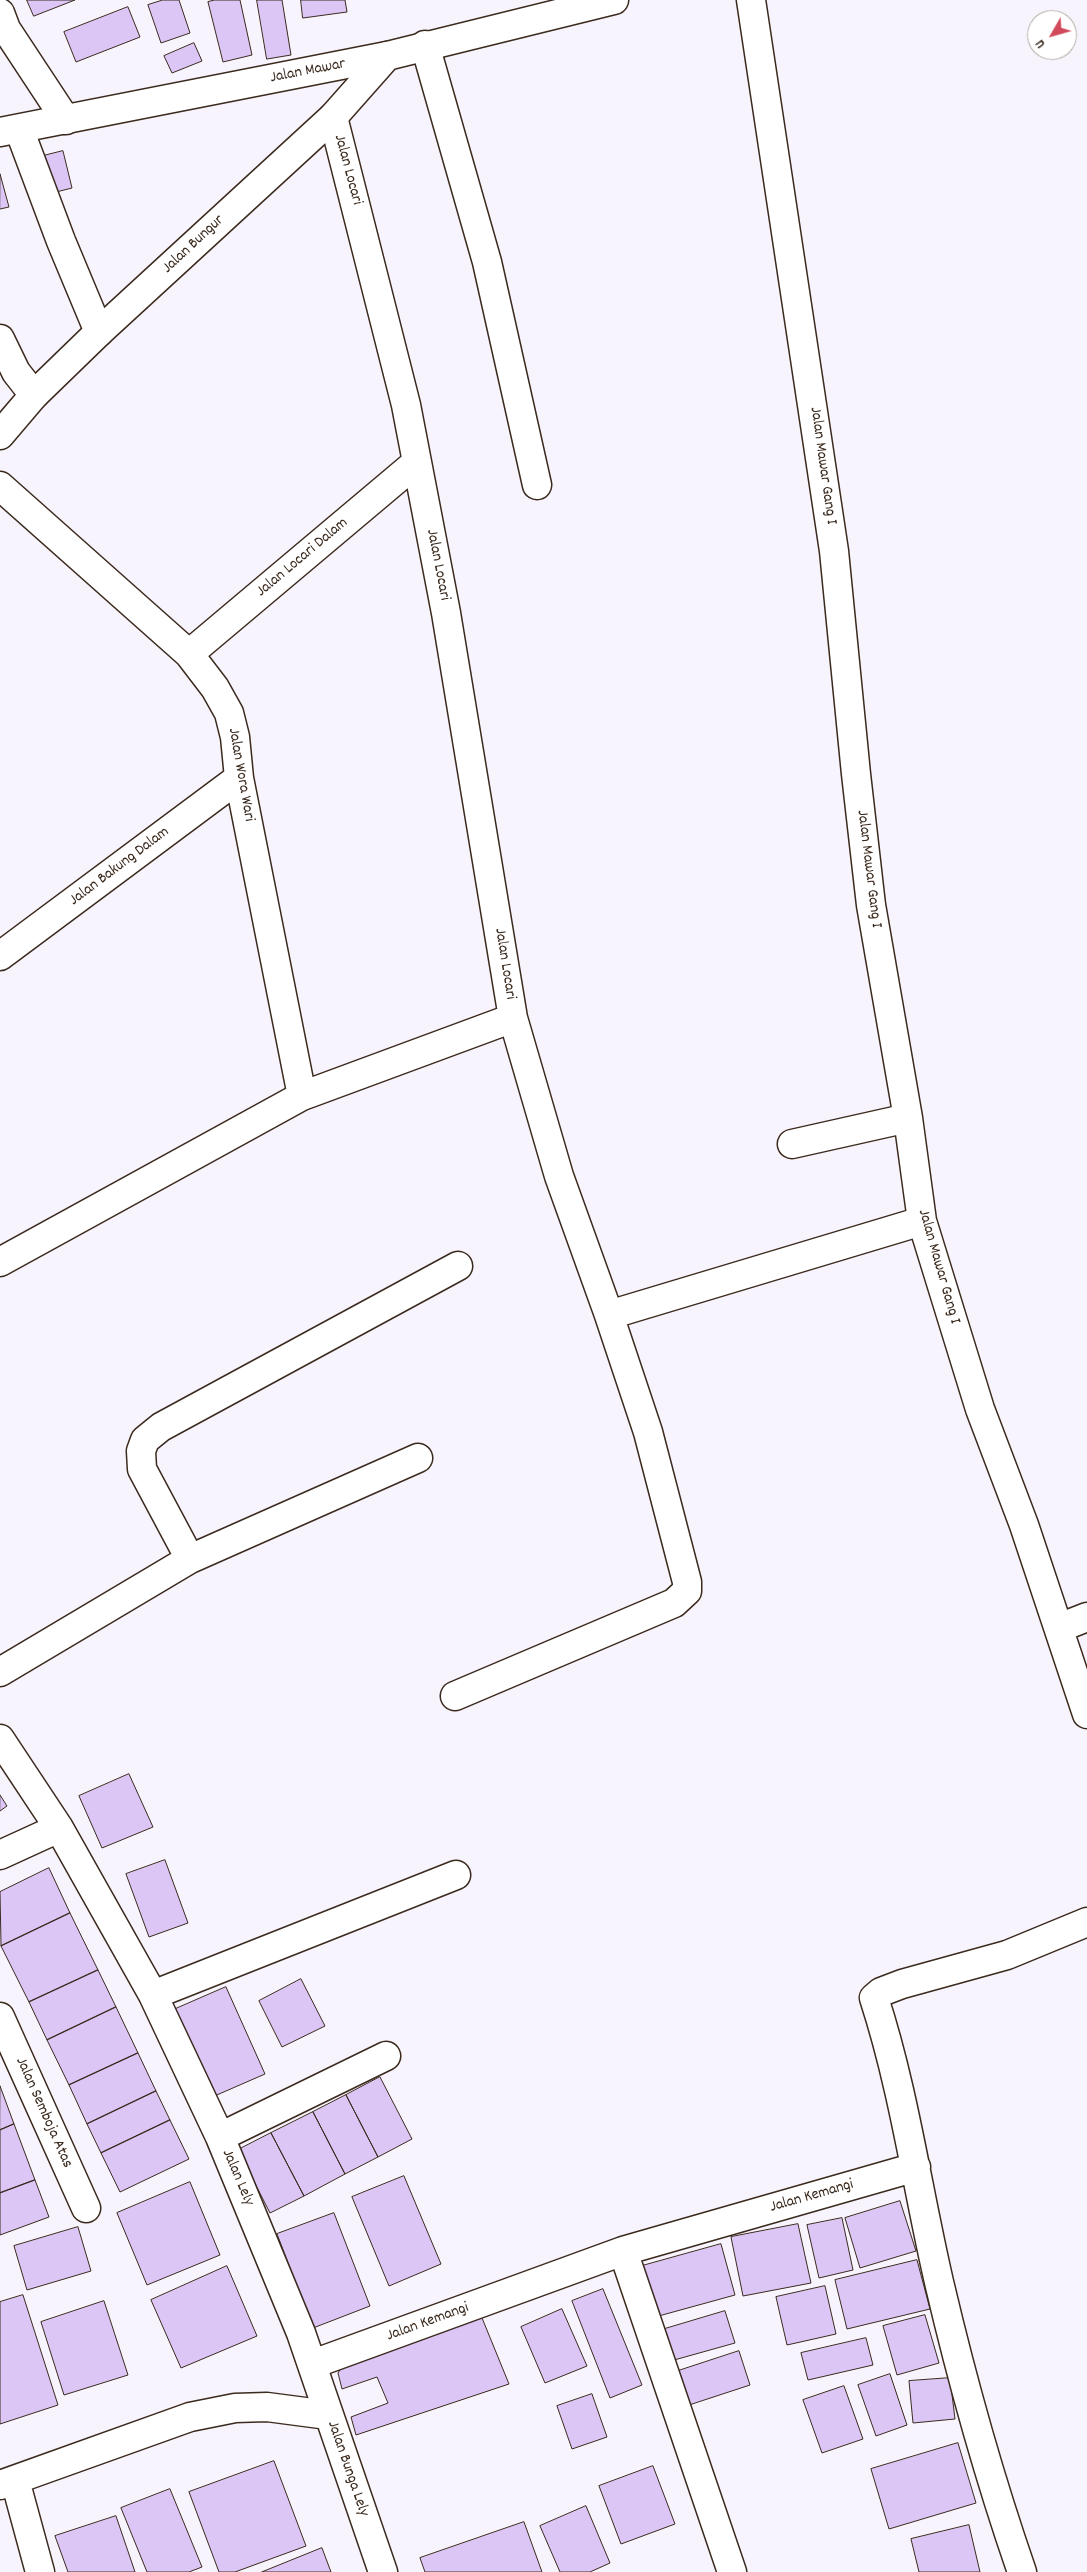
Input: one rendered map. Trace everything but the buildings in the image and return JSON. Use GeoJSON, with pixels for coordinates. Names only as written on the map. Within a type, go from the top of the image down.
{"type":"FeatureCollection","features":[{"type":"Feature","properties":{"kind":"street","name":"Jalan Mawar"},"geometry":{"type":"LineString","coordinates":[[9,130],[387,56],[614,0]]}},
{"type":"Feature","properties":{"kind":"street","name":"Jalan Mawar Gang I"},"geometry":{"type":"LineString","coordinates":[[751,0],[834,551],[856,774],[872,905],[908,1118],[922,1220],[980,1409],[1024,1525],[1087,1714]]}},
{"type":"Feature","properties":{"kind":"street"},"geometry":{"type":"LineString","coordinates":[[0,13],[6,29],[66,120]]}},
{"type":"Feature","properties":{"kind":"street"},"geometry":{"type":"LineString","coordinates":[[426,45],[487,262],[537,485]]}},
{"type":"Feature","properties":{"kind":"street","name":"Jalan Bungur"},"geometry":{"type":"LineString","coordinates":[[0,435],[34,395],[333,117],[387,56]]}},
{"type":"Feature","properties":{"kind":"street","name":"Jalan Locari"},"geometry":{"type":"LineString","coordinates":[[333,117],[406,405],[418,462],[446,613],[513,1018],[559,1176],[609,1315],[648,1432],[687,1582],[687,1591],[674,1603],[455,1696]]}},
{"type":"Feature","properties":{"kind":"street"},"geometry":{"type":"LineString","coordinates":[[9,130],[100,332]]}},
{"type":"Feature","properties":{"kind":"street"},"geometry":{"type":"LineString","coordinates":[[0,339],[16,372],[34,395]]}},
{"type":"Feature","properties":{"kind":"street","name":"Jalan Locari Dalam"},"geometry":{"type":"LineString","coordinates":[[188,654],[418,462]]}},
{"type":"Feature","properties":{"kind":"street","name":"Jalan Wora Wari"},"geometry":{"type":"LineString","coordinates":[[0,486],[188,654],[215,688],[230,713],[240,778],[302,1096]]}},
{"type":"Feature","properties":{"kind":"street","name":"Jalan Bakung Dalam"},"geometry":{"type":"LineString","coordinates":[[0,956],[240,778]]}},
{"type":"Feature","properties":{"kind":"street"},"geometry":{"type":"LineString","coordinates":[[4,1251],[302,1096],[513,1018]]}},
{"type":"Feature","properties":{"kind":"street"},"geometry":{"type":"LineString","coordinates":[[792,1144],[908,1118]]}},
{"type":"Feature","properties":{"kind":"street"},"geometry":{"type":"LineString","coordinates":[[609,1315],[922,1220]]}},
{"type":"Feature","properties":{"kind":"street"},"geometry":{"type":"LineString","coordinates":[[190,1559],[142,1469],[141,1452],[145,1440],[162,1427],[458,1266]]}},
{"type":"Feature","properties":{"kind":"street"},"geometry":{"type":"LineString","coordinates":[[0,1672],[190,1559],[418,1458]]}},
{"type":"Feature","properties":{"kind":"street"},"geometry":{"type":"LineString","coordinates":[[1059,1628],[1087,1617]]}},
{"type":"Feature","properties":{"kind":"street"},"geometry":{"type":"LineString","coordinates":[[0,1739],[59,1828],[153,1996],[456,1875]]}},
{"type":"Feature","properties":{"kind":"street"},"geometry":{"type":"LineString","coordinates":[[0,1856],[59,1828]]}},
{"type":"Feature","properties":{"kind":"street"},"geometry":{"type":"LineString","coordinates":[[1022,2572],[1000,2507],[966,2392],[939,2280],[916,2167],[874,1996],[902,1984],[1007,1955],[1087,1922]]}},
{"type":"Feature","properties":{"kind":"street","name":"Jalan Lely"},"geometry":{"type":"LineString","coordinates":[[153,1996],[220,2137],[313,2364]]}},
{"type":"Feature","properties":{"kind":"street","name":"Jalan Semboja Atas"},"geometry":{"type":"LineString","coordinates":[[0,2018],[86,2208]]}},
{"type":"Feature","properties":{"kind":"street"},"geometry":{"type":"LineString","coordinates":[[220,2137],[386,2056]]}},
{"type":"Feature","properties":{"kind":"street","name":"Jalan Kemangi"},"geometry":{"type":"LineString","coordinates":[[313,2364],[624,2250],[916,2167]]}},
{"type":"Feature","properties":{"kind":"street"},"geometry":{"type":"LineString","coordinates":[[624,2250],[732,2572]]}},
{"type":"Feature","properties":{"kind":"street","name":"Jalan Bunga Lely"},"geometry":{"type":"LineString","coordinates":[[313,2364],[328,2415],[383,2572]]}},
{"type":"Feature","properties":{"kind":"street"},"geometry":{"type":"LineString","coordinates":[[40,2572],[7,2482],[190,2417],[235,2408],[267,2407],[328,2415]]}}]}
